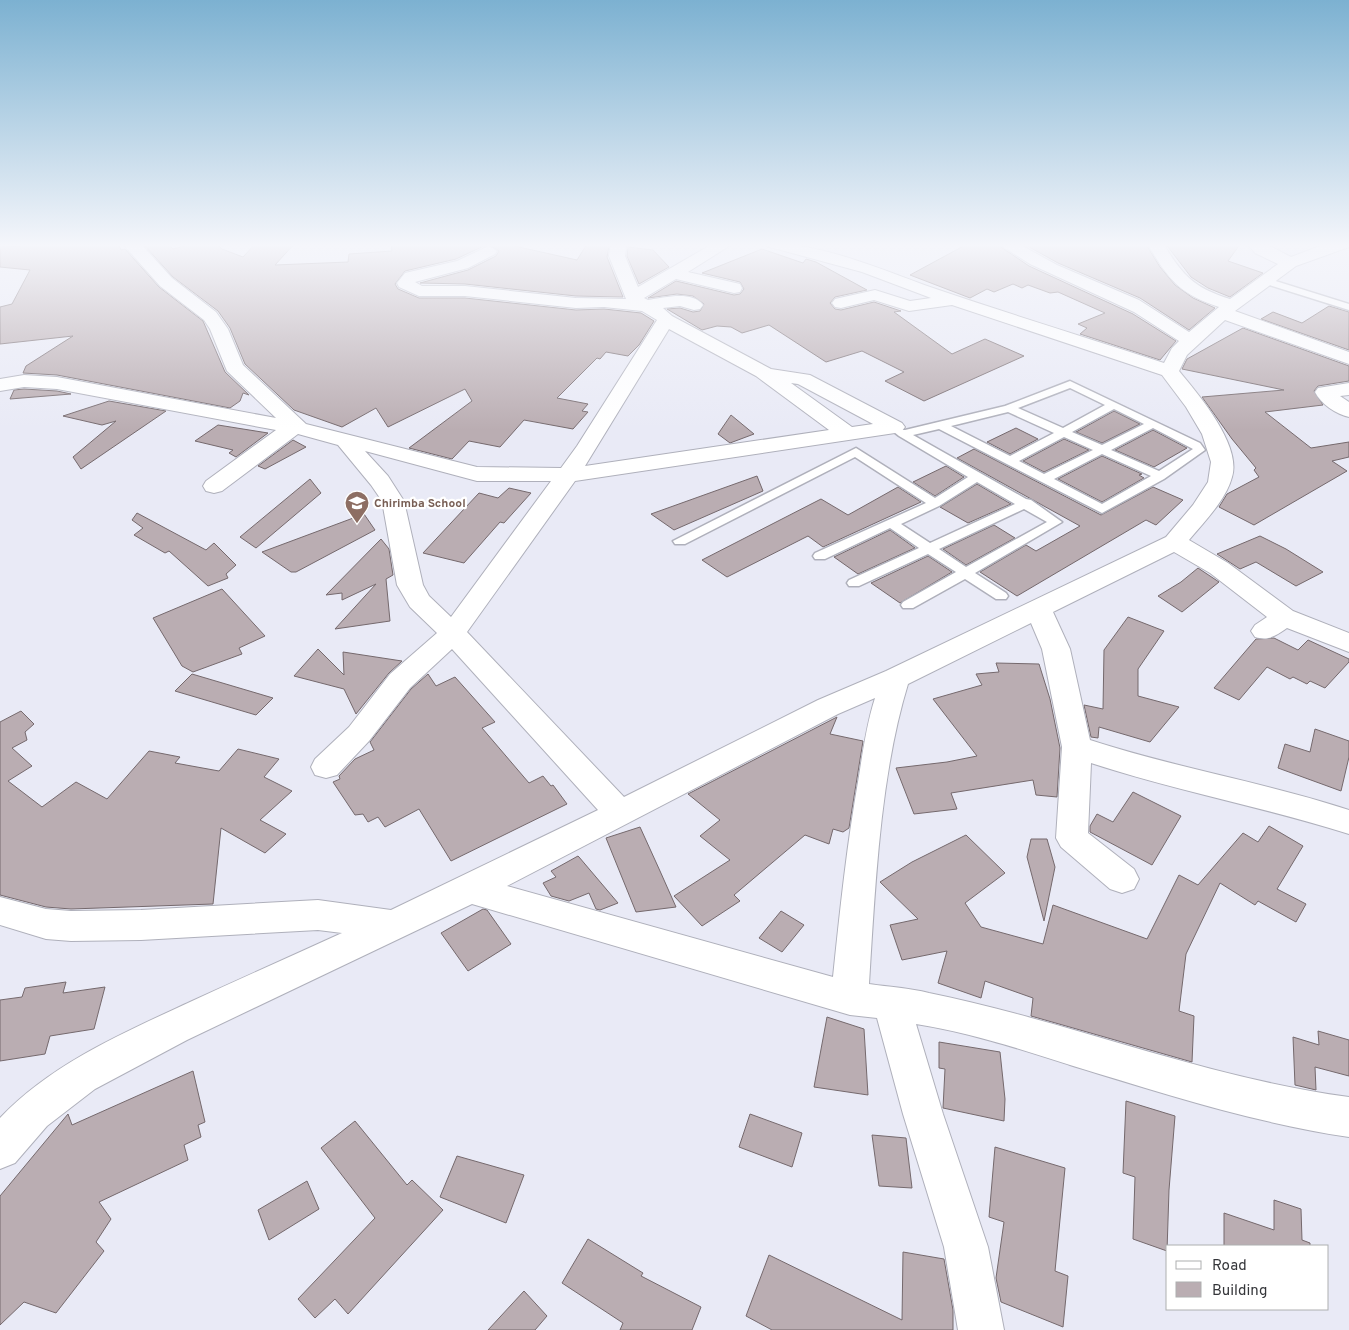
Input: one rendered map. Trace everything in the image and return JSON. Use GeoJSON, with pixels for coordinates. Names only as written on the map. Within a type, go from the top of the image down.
{"type":"FeatureCollection","features":[{"type":"Feature","properties":{"kind":"street"},"geometry":{"type":"LineString","coordinates":[[196,305],[210,316],[219,329],[234,367],[297,428]]}},
{"type":"Feature","properties":{"kind":"street"},"geometry":{"type":"LineString","coordinates":[[644,305],[658,311],[666,320],[766,374],[852,444]]}},
{"type":"Feature","properties":{"kind":"street"},"geometry":{"type":"LineString","coordinates":[[0,1148],[32,1112],[80,1076],[174,1028],[470,889],[828,707],[896,678],[1176,542],[1200,514],[1222,476],[1219,446],[1197,406],[1169,371],[966,305]]}},
{"type":"Feature","properties":{"kind":"street"},"geometry":{"type":"LineString","coordinates":[[1134,305],[1153,315],[1175,334],[1191,340]]}},
{"type":"Feature","properties":{"kind":"street"},"geometry":{"type":"LineString","coordinates":[[1220,305],[1349,358]]}},
{"type":"Feature","properties":{"kind":"street"},"geometry":{"type":"LineString","coordinates":[[1169,371],[1179,352],[1233,305]]}},
{"type":"Feature","properties":{"kind":"street"},"geometry":{"type":"LineString","coordinates":[[326,767],[359,734],[400,681],[453,633],[568,475],[666,320]]}},
{"type":"Feature","properties":{"kind":"street"},"geometry":{"type":"LineString","coordinates":[[0,385],[24,381],[57,383],[297,428],[477,474],[568,475],[852,444],[897,431],[895,427],[803,379],[766,374]]}},
{"type":"Feature","properties":{"kind":"street"},"geometry":{"type":"LineString","coordinates":[[1349,389],[1325,392],[1327,396],[1349,411]]}},
{"type":"Feature","properties":{"kind":"street"},"geometry":{"type":"LineString","coordinates":[[214,486],[297,428]]}},
{"type":"Feature","properties":{"kind":"street"},"geometry":{"type":"LineString","coordinates":[[347,442],[356,455],[380,481],[393,501],[410,585],[420,601],[453,633],[619,812]]}},
{"type":"Feature","properties":{"kind":"street"},"geometry":{"type":"LineString","coordinates":[[1176,542],[1219,568],[1274,624],[1349,643]]}},
{"type":"Feature","properties":{"kind":"street"},"geometry":{"type":"LineString","coordinates":[[1039,610],[1056,649],[1077,747],[1072,838],[1122,879]]}},
{"type":"Feature","properties":{"kind":"street"},"geometry":{"type":"LineString","coordinates":[[850,998],[858,893],[884,716],[896,678]]}},
{"type":"Feature","properties":{"kind":"street"},"geometry":{"type":"LineString","coordinates":[[884,716],[890,726],[895,760]]}},
{"type":"Feature","properties":{"kind":"street"},"geometry":{"type":"LineString","coordinates":[[1077,747],[1120,762],[1207,782],[1349,822]]}},
{"type":"Feature","properties":{"kind":"street"},"geometry":{"type":"LineString","coordinates":[[470,889],[850,998],[928,1009],[1024,1033],[1205,1087],[1306,1111],[1349,1117]]}},
{"type":"Feature","properties":{"kind":"street"},"geometry":{"type":"LineString","coordinates":[[0,911],[46,924],[71,926],[141,925],[318,915],[394,925]]}},
{"type":"Feature","properties":{"kind":"street"},"geometry":{"type":"LineString","coordinates":[[892,1005],[923,1114],[966,1247],[981,1330]]}},
{"type":"Feature","properties":{"kind":"lane"},"geometry":{"type":"LineString","coordinates":[[897,431],[941,425],[1009,408],[1070,384],[1196,445],[1198,450],[1160,476],[1102,509],[941,425]]}},
{"type":"Feature","properties":{"kind":"lane"},"geometry":{"type":"LineString","coordinates":[[1010,461],[1114,405]]}},
{"type":"Feature","properties":{"kind":"lane"},"geometry":{"type":"LineString","coordinates":[[1009,408],[1160,476]]}},
{"type":"Feature","properties":{"kind":"lane"},"geometry":{"type":"LineString","coordinates":[[1044,479],[1153,424]]}},
{"type":"Feature","properties":{"kind":"lane"},"geometry":{"type":"LineString","coordinates":[[897,431],[976,477],[1027,503],[1056,522],[908,606]]}},
{"type":"Feature","properties":{"kind":"lane"},"geometry":{"type":"LineString","coordinates":[[680,541],[852,444],[935,503]]}},
{"type":"Feature","properties":{"kind":"lane"},"geometry":{"type":"LineString","coordinates":[[820,556],[935,503],[976,477]]}},
{"type":"Feature","properties":{"kind":"lane"},"geometry":{"type":"LineString","coordinates":[[854,583],[1027,503]]}},
{"type":"Feature","properties":{"kind":"lane"},"geometry":{"type":"LineString","coordinates":[[891,523],[1001,596]]}},
{"type":"Feature","properties":{"kind":"building"},"geometry":{"type":"Polygon","coordinates":[[[8,305],[182,305],[203,321],[225,372],[249,395],[243,393],[240,401],[230,408],[57,375],[23,373],[26,366],[73,336],[0,344],[0,307],[8,305]]]}},
{"type":"Feature","properties":{"kind":"building"},"geometry":{"type":"Polygon","coordinates":[[[210,305],[530,305],[576,310],[604,309],[641,313],[654,321],[639,345],[628,356],[606,352],[600,359],[597,358],[557,398],[588,404],[582,411],[588,412],[573,429],[524,420],[500,447],[469,441],[452,459],[409,448],[472,401],[465,389],[388,427],[376,408],[342,427],[294,410],[245,364],[230,328],[218,311],[210,305]]]}},
{"type":"Feature","properties":{"kind":"building"},"geometry":{"type":"Polygon","coordinates":[[[703,305],[832,305],[835,309],[841,310],[861,305],[883,305],[901,311],[894,312],[952,354],[985,339],[1024,356],[924,401],[885,381],[904,372],[862,351],[826,362],[769,325],[742,333],[731,327],[717,326],[702,330],[667,309],[680,308],[693,312],[700,311],[703,305]]]}},
{"type":"Feature","properties":{"kind":"building"},"geometry":{"type":"Polygon","coordinates":[[[1087,305],[1114,305],[1133,314],[1176,341],[1160,360],[1080,334],[1087,328],[1078,324],[1105,313],[1087,305]]]}},
{"type":"Feature","properties":{"kind":"building"},"geometry":{"type":"Polygon","coordinates":[[[1151,305],[1209,305],[1215,308],[1189,330],[1151,305]]]}},
{"type":"Feature","properties":{"kind":"building"},"geometry":{"type":"Polygon","coordinates":[[[1329,306],[1349,312],[1349,350],[1261,319],[1273,312],[1302,323],[1329,306]]]}},
{"type":"Feature","properties":{"kind":"building"},"geometry":{"type":"Polygon","coordinates":[[[1243,328],[1349,366],[1349,381],[1318,386],[1314,391],[1323,405],[1265,412],[1311,448],[1349,442],[1349,457],[1332,461],[1347,471],[1254,525],[1219,507],[1227,494],[1259,477],[1254,470],[1256,468],[1232,439],[1202,397],[1284,390],[1182,369],[1187,359],[1243,328]]]}},
{"type":"Feature","properties":{"kind":"building"},"geometry":{"type":"Polygon","coordinates":[[[14,390],[57,391],[71,394],[10,399],[14,390]]]}},
{"type":"Feature","properties":{"kind":"building"},"geometry":{"type":"Polygon","coordinates":[[[109,401],[166,411],[81,469],[73,457],[116,421],[102,425],[63,416],[109,401]]]}},
{"type":"Feature","properties":{"kind":"building"},"geometry":{"type":"Polygon","coordinates":[[[1114,411],[1140,424],[1102,443],[1076,432],[1114,411]]]}},
{"type":"Feature","properties":{"kind":"building"},"geometry":{"type":"Polygon","coordinates":[[[731,415],[754,434],[730,443],[718,434],[731,415]]]}},
{"type":"Feature","properties":{"kind":"building"},"geometry":{"type":"Polygon","coordinates":[[[218,425],[268,433],[236,457],[229,453],[233,450],[195,441],[218,425]]]}},
{"type":"Feature","properties":{"kind":"building"},"geometry":{"type":"Polygon","coordinates":[[[1016,428],[1038,439],[1010,454],[987,442],[1016,428]]]}},
{"type":"Feature","properties":{"kind":"building"},"geometry":{"type":"Polygon","coordinates":[[[1153,430],[1187,448],[1154,467],[1115,450],[1153,430]]]}},
{"type":"Feature","properties":{"kind":"building"},"geometry":{"type":"Polygon","coordinates":[[[1064,439],[1089,450],[1044,472],[1023,461],[1064,439]]]}},
{"type":"Feature","properties":{"kind":"building"},"geometry":{"type":"Polygon","coordinates":[[[293,440],[306,447],[265,469],[258,466],[293,440]]]}},
{"type":"Feature","properties":{"kind":"building"},"geometry":{"type":"Polygon","coordinates":[[[974,449],[1101,515],[1153,487],[1183,500],[1156,525],[1146,520],[1017,596],[980,572],[1026,545],[1036,551],[1080,526],[957,458],[974,449]]]}},
{"type":"Feature","properties":{"kind":"building"},"geometry":{"type":"Polygon","coordinates":[[[1102,456],[1142,474],[1139,475],[1144,478],[1102,502],[1058,479],[1102,456]]]}},
{"type":"Feature","properties":{"kind":"building"},"geometry":{"type":"Polygon","coordinates":[[[946,466],[964,477],[935,496],[913,482],[946,466]]]}},
{"type":"Feature","properties":{"kind":"building"},"geometry":{"type":"Polygon","coordinates":[[[757,476],[763,491],[674,530],[651,514],[757,476]]]}},
{"type":"Feature","properties":{"kind":"building"},"geometry":{"type":"Polygon","coordinates":[[[310,479],[321,493],[256,548],[240,537],[310,479]]]}},
{"type":"Feature","properties":{"kind":"building"},"geometry":{"type":"Polygon","coordinates":[[[977,484],[1011,504],[968,523],[940,507],[977,484]]]}},
{"type":"Feature","properties":{"kind":"building"},"geometry":{"type":"Polygon","coordinates":[[[898,487],[921,502],[823,547],[808,536],[727,577],[702,560],[821,499],[848,515],[898,487]]]}},
{"type":"Feature","properties":{"kind":"building"},"geometry":{"type":"Polygon","coordinates":[[[509,488],[531,493],[504,523],[500,522],[464,563],[423,553],[479,493],[498,498],[509,488]]]}},
{"type":"Feature","properties":{"kind":"building"},"geometry":{"type":"Polygon","coordinates":[[[137,513],[206,550],[214,543],[236,565],[226,574],[228,578],[208,586],[169,551],[165,553],[134,535],[143,528],[132,520],[137,513]]]}},
{"type":"Feature","properties":{"kind":"building"},"geometry":{"type":"Polygon","coordinates":[[[364,514],[375,530],[296,572],[291,572],[262,552],[364,514]]]}},
{"type":"Feature","properties":{"kind":"building"},"geometry":{"type":"Polygon","coordinates":[[[994,525],[1015,538],[966,565],[943,549],[994,525]]]}},
{"type":"Feature","properties":{"kind":"building"},"geometry":{"type":"Polygon","coordinates":[[[890,530],[915,548],[858,574],[834,557],[890,530]]]}},
{"type":"Feature","properties":{"kind":"building"},"geometry":{"type":"Polygon","coordinates":[[[1260,536],[1286,549],[1323,572],[1296,586],[1256,562],[1240,569],[1217,554],[1260,536]]]}},
{"type":"Feature","properties":{"kind":"building"},"geometry":{"type":"Polygon","coordinates":[[[381,539],[389,549],[393,575],[386,579],[390,621],[335,629],[376,584],[342,600],[342,593],[326,595],[381,539]]]}},
{"type":"Feature","properties":{"kind":"building"},"geometry":{"type":"Polygon","coordinates":[[[928,556],[952,572],[900,603],[871,583],[928,556]]]}},
{"type":"Feature","properties":{"kind":"building"},"geometry":{"type":"Polygon","coordinates":[[[1198,568],[1219,582],[1182,612],[1158,596],[1181,582],[1198,568]]]}},
{"type":"Feature","properties":{"kind":"building"},"geometry":{"type":"Polygon","coordinates":[[[222,589],[265,636],[239,648],[242,654],[193,672],[182,666],[153,618],[222,589]]]}},
{"type":"Feature","properties":{"kind":"building"},"geometry":{"type":"Polygon","coordinates":[[[1128,617],[1164,631],[1138,669],[1138,696],[1179,707],[1150,742],[1099,727],[1098,738],[1091,737],[1084,705],[1103,709],[1104,650],[1128,617]]]}},
{"type":"Feature","properties":{"kind":"building"},"geometry":{"type":"Polygon","coordinates":[[[1274,638],[1298,650],[1308,640],[1349,659],[1349,662],[1325,688],[1310,681],[1307,684],[1293,677],[1290,679],[1267,667],[1239,700],[1214,688],[1256,639],[1274,638]]]}},
{"type":"Feature","properties":{"kind":"building"},"geometry":{"type":"Polygon","coordinates":[[[318,649],[344,675],[343,652],[402,661],[389,673],[356,714],[344,689],[294,676],[318,649]]]}},
{"type":"Feature","properties":{"kind":"building"},"geometry":{"type":"Polygon","coordinates":[[[996,663],[1039,664],[1050,699],[1060,748],[1057,797],[1036,795],[1033,780],[951,793],[957,809],[914,814],[896,768],[947,762],[977,756],[933,699],[982,685],[976,674],[999,672],[996,663]]]}},
{"type":"Feature","properties":{"kind":"building"},"geometry":{"type":"Polygon","coordinates":[[[192,674],[273,698],[256,715],[175,691],[192,674]]]}},
{"type":"Feature","properties":{"kind":"building"},"geometry":{"type":"Polygon","coordinates":[[[428,674],[436,686],[455,677],[495,722],[482,728],[529,783],[543,776],[551,786],[553,785],[567,804],[451,861],[419,809],[385,827],[378,817],[368,822],[363,814],[355,815],[333,782],[340,779],[339,776],[355,759],[374,750],[370,742],[411,689],[428,674]]]}},
{"type":"Feature","properties":{"kind":"building"},"geometry":{"type":"Polygon","coordinates":[[[21,711],[34,724],[25,732],[27,740],[12,748],[32,766],[8,781],[42,807],[76,782],[107,799],[149,751],[180,757],[175,763],[219,771],[238,749],[279,759],[264,777],[292,791],[260,820],[286,834],[265,853],[221,828],[213,904],[71,909],[46,907],[0,895],[0,722],[21,711]]]}},
{"type":"Feature","properties":{"kind":"building"},"geometry":{"type":"Polygon","coordinates":[[[837,717],[830,734],[863,741],[849,828],[843,832],[833,829],[829,844],[805,835],[734,895],[740,901],[702,926],[674,896],[730,860],[700,836],[720,820],[688,794],[837,717]]]}},
{"type":"Feature","properties":{"kind":"building"},"geometry":{"type":"Polygon","coordinates":[[[1315,729],[1349,741],[1349,757],[1341,791],[1278,768],[1285,744],[1310,752],[1315,729]]]}},
{"type":"Feature","properties":{"kind":"building"},"geometry":{"type":"Polygon","coordinates":[[[1133,792],[1181,816],[1152,865],[1090,832],[1090,826],[1097,814],[1113,822],[1133,792]]]}},
{"type":"Feature","properties":{"kind":"building"},"geometry":{"type":"Polygon","coordinates":[[[1269,826],[1303,846],[1277,889],[1306,904],[1296,922],[1258,901],[1255,905],[1220,883],[1186,954],[1179,1011],[1194,1016],[1192,1062],[1031,1016],[1033,998],[985,981],[981,998],[938,983],[947,951],[902,960],[890,925],[918,919],[880,882],[912,862],[966,835],[1005,873],[965,903],[981,927],[1043,944],[1053,905],[1147,939],[1179,875],[1198,885],[1243,833],[1258,842],[1269,826]]]}},
{"type":"Feature","properties":{"kind":"building"},"geometry":{"type":"Polygon","coordinates":[[[640,827],[676,907],[636,912],[606,838],[640,827]]]}},
{"type":"Feature","properties":{"kind":"building"},"geometry":{"type":"Polygon","coordinates":[[[1031,839],[1047,839],[1055,867],[1044,921],[1027,857],[1031,839]]]}},
{"type":"Feature","properties":{"kind":"building"},"geometry":{"type":"Polygon","coordinates":[[[578,856],[618,903],[600,910],[596,909],[589,893],[569,901],[551,896],[543,883],[556,877],[551,871],[578,856]]]}},
{"type":"Feature","properties":{"kind":"building"},"geometry":{"type":"Polygon","coordinates":[[[483,909],[487,910],[511,944],[468,971],[441,933],[483,909]]]}},
{"type":"Feature","properties":{"kind":"building"},"geometry":{"type":"Polygon","coordinates":[[[781,911],[804,925],[782,952],[759,938],[781,911]]]}},
{"type":"Feature","properties":{"kind":"building"},"geometry":{"type":"Polygon","coordinates":[[[66,982],[63,993],[105,987],[94,1029],[50,1036],[45,1054],[0,1061],[0,1000],[22,997],[25,988],[66,982]]]}},
{"type":"Feature","properties":{"kind":"building"},"geometry":{"type":"Polygon","coordinates":[[[827,1017],[864,1029],[868,1095],[814,1087],[827,1017]]]}},
{"type":"Feature","properties":{"kind":"building"},"geometry":{"type":"Polygon","coordinates":[[[1318,1031],[1349,1040],[1349,1076],[1315,1067],[1316,1090],[1295,1085],[1293,1037],[1319,1045],[1318,1031]]]}},
{"type":"Feature","properties":{"kind":"building"},"geometry":{"type":"Polygon","coordinates":[[[939,1042],[1000,1052],[1005,1099],[1004,1121],[943,1108],[945,1069],[939,1068],[939,1042]]]}},
{"type":"Feature","properties":{"kind":"building"},"geometry":{"type":"Polygon","coordinates":[[[193,1071],[205,1122],[198,1125],[201,1137],[184,1145],[188,1160],[99,1202],[111,1219],[96,1242],[104,1251],[56,1313],[24,1302],[0,1325],[0,1196],[68,1114],[72,1125],[193,1071]]]}},
{"type":"Feature","properties":{"kind":"building"},"geometry":{"type":"Polygon","coordinates":[[[1126,1101],[1175,1116],[1166,1251],[1133,1239],[1135,1177],[1123,1173],[1126,1101]]]}},
{"type":"Feature","properties":{"kind":"building"},"geometry":{"type":"Polygon","coordinates":[[[750,1114],[802,1133],[792,1167],[739,1147],[750,1114]]]}},
{"type":"Feature","properties":{"kind":"building"},"geometry":{"type":"Polygon","coordinates":[[[355,1121],[407,1185],[412,1180],[443,1210],[348,1314],[335,1299],[315,1318],[298,1299],[375,1218],[321,1148],[355,1121]]]}},
{"type":"Feature","properties":{"kind":"building"},"geometry":{"type":"Polygon","coordinates":[[[872,1135],[906,1138],[912,1188],[879,1186],[872,1135]]]}},
{"type":"Feature","properties":{"kind":"building"},"geometry":{"type":"Polygon","coordinates":[[[995,1147],[1065,1168],[1055,1271],[1068,1276],[1063,1327],[1001,1302],[996,1278],[1004,1222],[989,1217],[995,1147]]]}},
{"type":"Feature","properties":{"kind":"building"},"geometry":{"type":"Polygon","coordinates":[[[457,1156],[524,1175],[506,1223],[440,1197],[457,1156]]]}},
{"type":"Feature","properties":{"kind":"building"},"geometry":{"type":"Polygon","coordinates":[[[307,1181],[319,1209],[269,1240],[258,1210],[307,1181]]]}},
{"type":"Feature","properties":{"kind":"building"},"geometry":{"type":"Polygon","coordinates":[[[1274,1200],[1301,1209],[1302,1240],[1310,1243],[1310,1245],[1224,1245],[1224,1213],[1274,1230],[1274,1200]]]}},
{"type":"Feature","properties":{"kind":"building"},"geometry":{"type":"Polygon","coordinates":[[[588,1239],[643,1273],[641,1276],[701,1307],[692,1330],[620,1330],[623,1323],[562,1283],[588,1239]]]}},
{"type":"Feature","properties":{"kind":"building"},"geometry":{"type":"Polygon","coordinates":[[[903,1252],[944,1259],[953,1310],[953,1330],[772,1330],[746,1316],[769,1255],[902,1320],[903,1252]]]}},
{"type":"Feature","properties":{"kind":"building"},"geometry":{"type":"Polygon","coordinates":[[[524,1291],[547,1316],[535,1330],[488,1330],[524,1291]]]}},
{"type":"Feature","properties":{"kind":"place","name":"Chirimba School"},"geometry":{"type":"Point","coordinates":[357,524]}}]}
